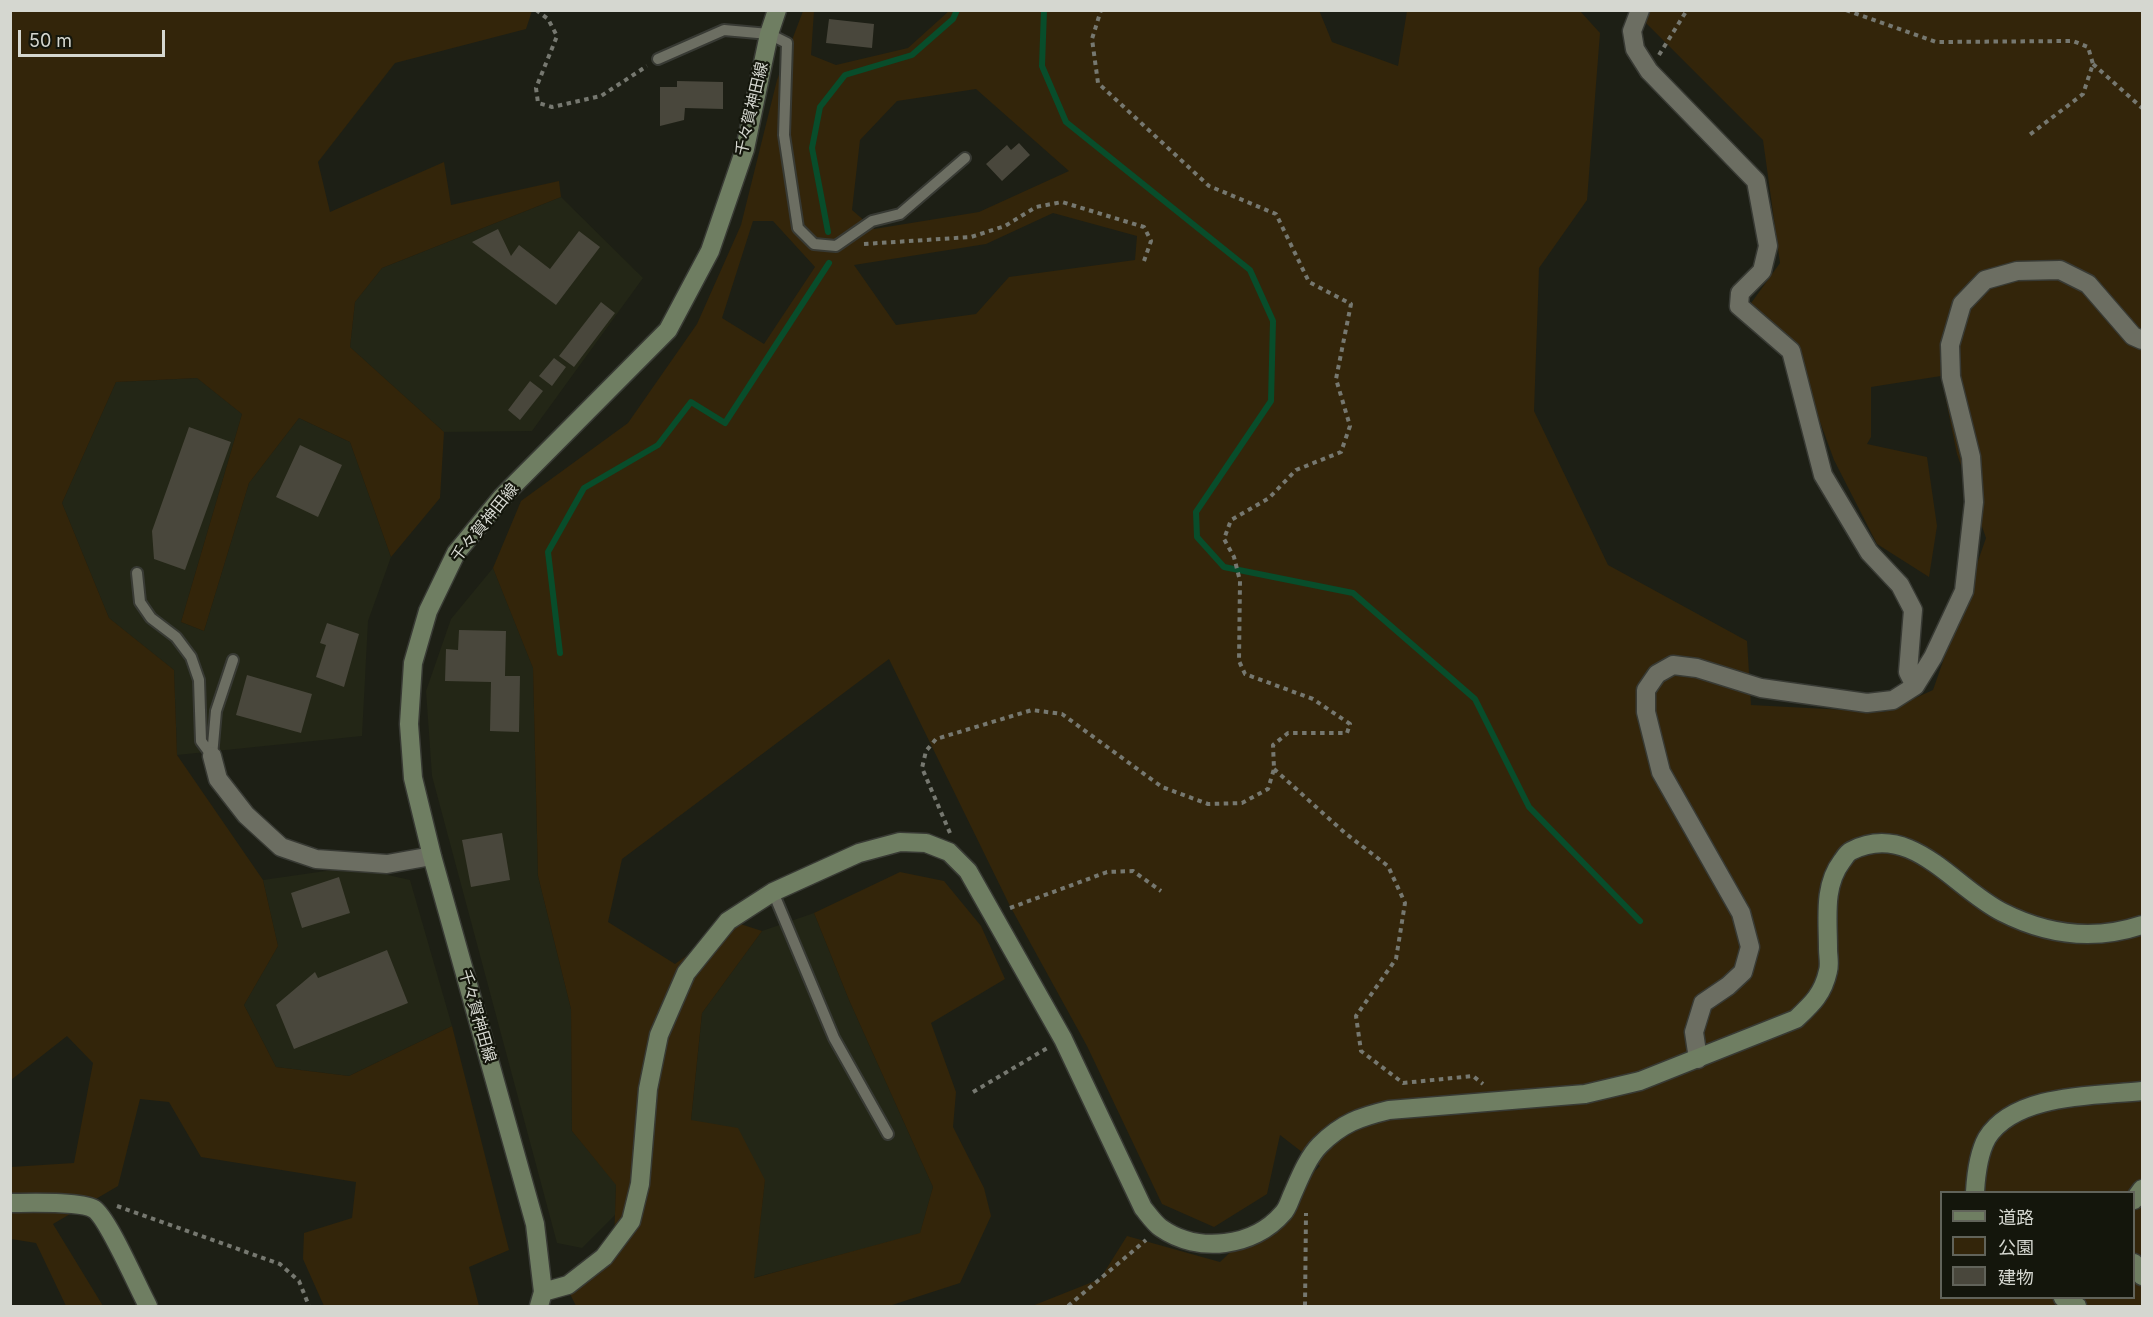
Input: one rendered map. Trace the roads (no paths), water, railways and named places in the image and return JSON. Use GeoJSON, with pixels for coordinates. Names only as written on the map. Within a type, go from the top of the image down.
{"type":"FeatureCollection","features":[{"type":"Feature","properties":{"kind":"street","name":"千々賀神田線"},"geometry":{"type":"LineString","coordinates":[[541,1299],[535,1224],[432,856],[413,778],[409,724],[413,663],[428,610],[456,552],[502,497],[668,330],[710,251],[728,200],[745,148],[769,34],[777,10]]}},
{"type":"Feature","properties":{"kind":"street"},"geometry":{"type":"LineString","coordinates":[[1640,10],[1632,31],[1635,49],[1649,71],[1756,181],[1768,246],[1762,271],[1740,293],[1739,306],[1791,351],[1822,475],[1869,552],[1900,585],[1913,610],[1908,672],[1915,686]]}},
{"type":"Feature","properties":{"kind":"street"},"geometry":{"type":"LineString","coordinates":[[1698,1059],[1694,1032],[1703,1003],[1728,986],[1743,972],[1750,946],[1741,913],[1661,772],[1646,712],[1646,690],[1657,674],[1672,665],[1697,668],[1761,688],[1867,703],[1893,700],[1915,686],[1934,657],[1964,591],[1974,502],[1971,457],[1952,377],[1950,345],[1962,304],[1985,280],[2017,271],[2060,270],[2088,284],[2133,336],[2142,340]]}},
{"type":"Feature","properties":{"kind":"street"},"geometry":{"type":"LineString","coordinates":[[212,756],[218,778],[246,815],[281,847],[315,859],[387,864],[432,856]]}},
{"type":"Feature","properties":{"kind":"street"},"geometry":{"type":"LineString","coordinates":[[541,1299],[568,1285],[604,1257],[631,1221],[640,1184],[648,1089],[659,1035],[686,973],[728,921],[773,892],[859,853],[900,842],[926,843],[949,852],[968,871],[1063,1039],[1143,1208],[1161,1228],[1190,1242],[1217,1244],[1243,1240],[1266,1229],[1284,1212],[1300,1177],[1318,1147],[1337,1129],[1357,1118],[1389,1110],[1585,1094],[1640,1081],[1796,1019],[1816,1001],[1828,970],[1827,898],[1835,871],[1849,852],[1873,843],[1899,843],[1921,854],[2000,912],[2048,931],[2090,935],[2142,925]]}},
{"type":"Feature","properties":{"kind":"street"},"geometry":{"type":"LineString","coordinates":[[1975,1191],[1977,1167],[1987,1138],[2003,1121],[2024,1108],[2062,1099],[2142,1091]]}},
{"type":"Feature","properties":{"kind":"street"},"geometry":{"type":"LineString","coordinates":[[10,1203],[58,1203],[93,1209],[105,1222],[148,1306]]}},
{"type":"Feature","properties":{"kind":"lane"},"geometry":{"type":"LineString","coordinates":[[658,59],[724,30],[769,34],[787,43],[784,135],[798,228],[814,244],[837,246],[872,221],[900,214],[965,158]]}},
{"type":"Feature","properties":{"kind":"lane"},"geometry":{"type":"LineString","coordinates":[[136,573],[140,602],[151,618],[176,637],[191,657],[199,680],[201,741],[212,756]]}},
{"type":"Feature","properties":{"kind":"lane"},"geometry":{"type":"LineString","coordinates":[[212,756],[216,711],[233,660]]}},
{"type":"Feature","properties":{"kind":"lane"},"geometry":{"type":"LineString","coordinates":[[773,892],[834,1038],[888,1134]]}},
{"type":"Feature","properties":{"kind":"waterway"},"geometry":{"type":"LineString","coordinates":[[828,232],[812,148],[820,107],[845,75],[912,55],[953,19],[957,10]]}},
{"type":"Feature","properties":{"kind":"waterway"},"geometry":{"type":"LineString","coordinates":[[1044,10],[1042,66],[1066,122],[1250,270],[1273,321],[1271,401],[1196,512],[1197,537],[1224,567],[1353,593],[1475,699],[1529,807],[1640,921]]}},
{"type":"Feature","properties":{"kind":"waterway"},"geometry":{"type":"LineString","coordinates":[[560,653],[548,552],[584,488],[658,445],[691,402],[725,423],[829,263]]}}]}
